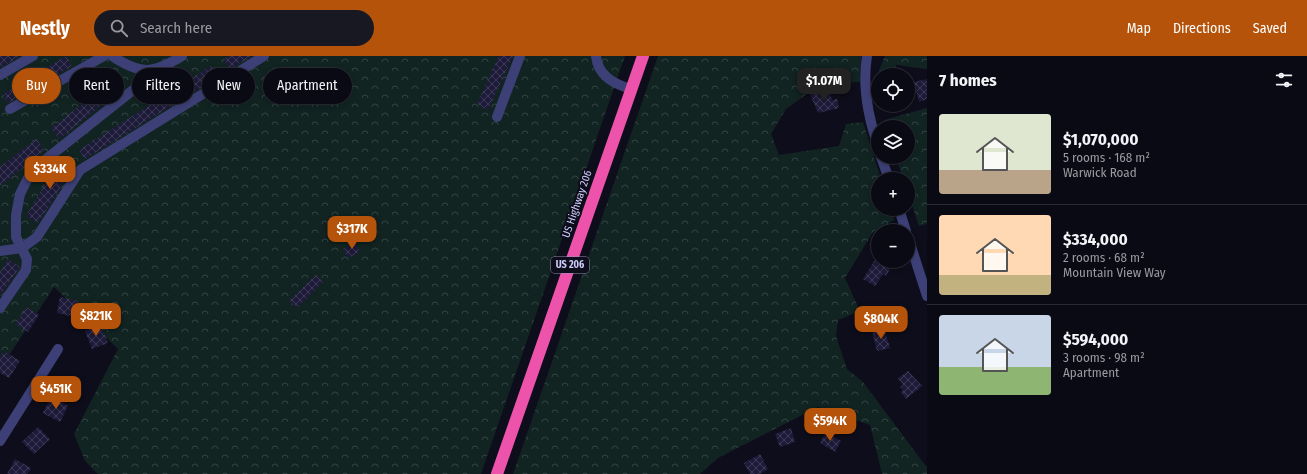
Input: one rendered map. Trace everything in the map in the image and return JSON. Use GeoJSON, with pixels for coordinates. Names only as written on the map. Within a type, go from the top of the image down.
{"type":"FeatureCollection","features":[{"type":"Feature","properties":{"kind":"highway","name":"US Highway 206"},"geometry":{"type":"LineString","coordinates":[[497,474],[643,56]]}},
{"type":"Feature","properties":{"kind":"street"},"geometry":{"type":"LineString","coordinates":[[0,75],[33,56]]}},
{"type":"Feature","properties":{"kind":"street"},"geometry":{"type":"LineString","coordinates":[[10,109],[104,56]]}},
{"type":"Feature","properties":{"kind":"street"},"geometry":{"type":"LineString","coordinates":[[112,56],[130,66],[138,68]]}},
{"type":"Feature","properties":{"kind":"street"},"geometry":{"type":"LineString","coordinates":[[164,68],[182,56]]}},
{"type":"Feature","properties":{"kind":"street"},"geometry":{"type":"LineString","coordinates":[[0,251],[22,248],[37,237],[80,170],[264,56]]}},
{"type":"Feature","properties":{"kind":"street"},"geometry":{"type":"LineString","coordinates":[[497,116],[520,56]]}},
{"type":"Feature","properties":{"kind":"street"},"geometry":{"type":"LineString","coordinates":[[596,56],[599,68],[605,76],[613,83],[631,89]]}},
{"type":"Feature","properties":{"kind":"street"},"geometry":{"type":"LineString","coordinates":[[867,56],[865,75],[866,100],[871,124]]}},
{"type":"Feature","properties":{"kind":"street"},"geometry":{"type":"LineString","coordinates":[[0,308],[26,270],[26,259],[16,237],[16,215],[20,194],[30,176],[45,160],[132,91]]}},
{"type":"Feature","properties":{"kind":"street"},"geometry":{"type":"LineString","coordinates":[[915,258],[927,294]]}},
{"type":"Feature","properties":{"kind":"street"},"geometry":{"type":"LineString","coordinates":[[0,440],[58,349]]}},
{"type":"Feature","properties":{"kind":"green space"},"geometry":{"type":"Polygon","coordinates":[[[0,56],[625,56],[481,474],[98,474],[85,461],[74,434],[118,349],[54,287],[0,369],[0,56]]]}},
{"type":"Feature","properties":{"kind":"green space"},"geometry":{"type":"Polygon","coordinates":[[[658,56],[861,56],[860,82],[822,83],[786,109],[771,134],[779,155],[839,146],[846,124],[863,122],[871,147],[871,164],[876,164],[879,172],[871,172],[871,216],[893,216],[894,220],[887,224],[871,224],[871,235],[845,278],[860,311],[838,320],[836,336],[847,369],[863,382],[927,466],[927,474],[882,474],[870,425],[818,407],[718,458],[700,474],[513,474],[658,56]]]}},
{"type":"Feature","properties":{"kind":"green space"},"geometry":{"type":"Polygon","coordinates":[[[885,56],[927,56],[927,69],[896,65],[896,68],[880,68],[885,56]]]}},
{"type":"Feature","properties":{"kind":"green space"},"geometry":{"type":"Polygon","coordinates":[[[927,108],[927,224],[919,226],[915,214],[915,172],[901,172],[898,164],[915,164],[915,120],[884,120],[927,108]]]}},
{"type":"Feature","properties":{"kind":"building"},"geometry":{"type":"Polygon","coordinates":[[[0,56],[20,56],[0,68],[0,56]]]}},
{"type":"Feature","properties":{"kind":"building"},"geometry":{"type":"Polygon","coordinates":[[[66,56],[72,66],[61,72],[61,68],[46,68],[66,56]]]}},
{"type":"Feature","properties":{"kind":"building"},"geometry":{"type":"Polygon","coordinates":[[[229,56],[252,56],[232,68],[229,68],[224,60],[229,56]]]}},
{"type":"Feature","properties":{"kind":"building"},"geometry":{"type":"Polygon","coordinates":[[[499,56],[513,56],[488,110],[477,104],[499,56]]]}},
{"type":"Feature","properties":{"kind":"building"},"geometry":{"type":"Polygon","coordinates":[[[202,72],[202,87],[194,92],[194,77],[202,72]]]}},
{"type":"Feature","properties":{"kind":"building"},"geometry":{"type":"Polygon","coordinates":[[[927,79],[927,99],[919,102],[915,82],[927,79]]]}},
{"type":"Feature","properties":{"kind":"building"},"geometry":{"type":"Polygon","coordinates":[[[12,89],[12,101],[8,103],[3,94],[12,89]]]}},
{"type":"Feature","properties":{"kind":"building"},"geometry":{"type":"Polygon","coordinates":[[[829,90],[832,100],[837,99],[839,108],[818,113],[810,94],[829,90]]]}},
{"type":"Feature","properties":{"kind":"building"},"geometry":{"type":"Polygon","coordinates":[[[82,104],[103,104],[59,139],[51,128],[82,104]]]}},
{"type":"Feature","properties":{"kind":"building"},"geometry":{"type":"Polygon","coordinates":[[[151,104],[174,104],[85,159],[79,150],[151,104]]]}},
{"type":"Feature","properties":{"kind":"building"},"geometry":{"type":"Polygon","coordinates":[[[36,139],[44,150],[0,186],[0,167],[36,139]]]}},
{"type":"Feature","properties":{"kind":"building"},"geometry":{"type":"Polygon","coordinates":[[[61,158],[74,166],[38,223],[26,216],[61,158]]]}},
{"type":"Feature","properties":{"kind":"building"},"geometry":{"type":"Polygon","coordinates":[[[355,243],[360,252],[348,258],[343,249],[355,243]]]}},
{"type":"Feature","properties":{"kind":"building"},"geometry":{"type":"Polygon","coordinates":[[[8,259],[20,267],[0,296],[0,272],[8,259]]]}},
{"type":"Feature","properties":{"kind":"building"},"geometry":{"type":"Polygon","coordinates":[[[871,266],[871,268],[890,269],[886,276],[883,274],[875,286],[863,279],[871,266]]]}},
{"type":"Feature","properties":{"kind":"building"},"geometry":{"type":"Polygon","coordinates":[[[316,275],[323,282],[297,308],[289,300],[316,275]]]}},
{"type":"Feature","properties":{"kind":"building"},"geometry":{"type":"Polygon","coordinates":[[[60,297],[78,301],[75,317],[57,313],[60,297]]]}},
{"type":"Feature","properties":{"kind":"building"},"geometry":{"type":"Polygon","coordinates":[[[26,307],[39,315],[28,332],[16,324],[26,307]]]}},
{"type":"Feature","properties":{"kind":"building"},"geometry":{"type":"Polygon","coordinates":[[[101,325],[108,343],[92,349],[85,331],[101,325]]]}},
{"type":"Feature","properties":{"kind":"building"},"geometry":{"type":"Polygon","coordinates":[[[884,328],[890,348],[877,351],[872,331],[884,328]]]}},
{"type":"Feature","properties":{"kind":"building"},"geometry":{"type":"Polygon","coordinates":[[[4,351],[20,361],[9,378],[0,373],[0,358],[4,351]]]}},
{"type":"Feature","properties":{"kind":"building"},"geometry":{"type":"Polygon","coordinates":[[[908,371],[922,386],[906,399],[901,392],[903,390],[900,387],[903,385],[898,378],[908,371]]]}},
{"type":"Feature","properties":{"kind":"building"},"geometry":{"type":"Polygon","coordinates":[[[51,397],[68,406],[60,422],[43,413],[51,397]]]}},
{"type":"Feature","properties":{"kind":"building"},"geometry":{"type":"Polygon","coordinates":[[[38,427],[50,439],[34,454],[22,442],[38,427]]]}},
{"type":"Feature","properties":{"kind":"building"},"geometry":{"type":"Polygon","coordinates":[[[791,428],[795,442],[780,447],[775,434],[791,428]]]}},
{"type":"Feature","properties":{"kind":"building"},"geometry":{"type":"Polygon","coordinates":[[[825,433],[841,441],[835,452],[820,443],[825,433]]]}},
{"type":"Feature","properties":{"kind":"building"},"geometry":{"type":"Polygon","coordinates":[[[760,454],[768,469],[760,474],[750,474],[744,463],[760,454]]]}},
{"type":"Feature","properties":{"kind":"building"},"geometry":{"type":"Polygon","coordinates":[[[15,459],[31,468],[27,474],[7,474],[15,459]]]}}]}
